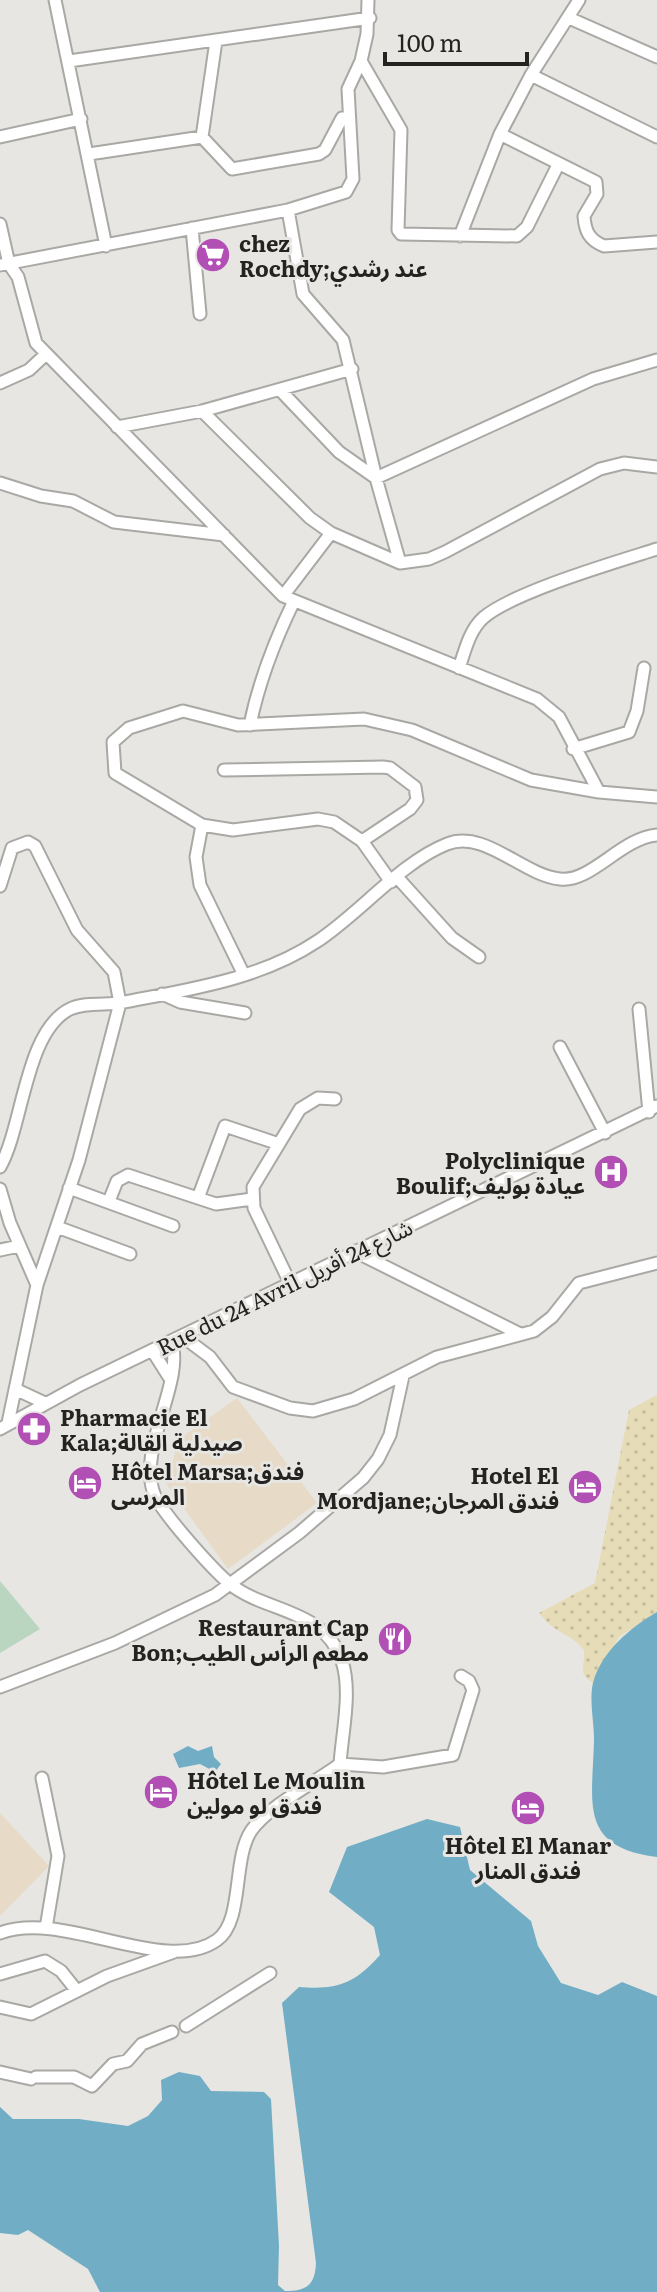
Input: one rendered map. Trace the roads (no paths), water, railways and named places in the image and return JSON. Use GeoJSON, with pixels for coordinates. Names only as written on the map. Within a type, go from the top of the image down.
{"type":"FeatureCollection","features":[{"type":"Feature","properties":{"kind":"street"},"geometry":{"type":"LineString","coordinates":[[55,0],[106,246]]}},
{"type":"Feature","properties":{"kind":"street"},"geometry":{"type":"LineString","coordinates":[[4,264],[288,210],[338,196],[352,186],[348,89],[361,61],[370,18],[368,0]]}},
{"type":"Feature","properties":{"kind":"street"},"geometry":{"type":"LineString","coordinates":[[460,236],[500,134],[531,75],[579,0]]}},
{"type":"Feature","properties":{"kind":"street"},"geometry":{"type":"LineString","coordinates":[[69,61],[370,18]]}},
{"type":"Feature","properties":{"kind":"street"},"geometry":{"type":"LineString","coordinates":[[569,18],[657,57]]}},
{"type":"Feature","properties":{"kind":"street"},"geometry":{"type":"LineString","coordinates":[[202,137],[216,41]]}},
{"type":"Feature","properties":{"kind":"street"},"geometry":{"type":"LineString","coordinates":[[361,61],[401,130],[398,230],[411,236],[512,238],[523,232],[558,165]]}},
{"type":"Feature","properties":{"kind":"street"},"geometry":{"type":"LineString","coordinates":[[531,75],[657,137]]}},
{"type":"Feature","properties":{"kind":"street"},"geometry":{"type":"LineString","coordinates":[[202,137],[232,169],[319,154],[325,150],[342,118],[348,117]]}},
{"type":"Feature","properties":{"kind":"street"},"geometry":{"type":"LineString","coordinates":[[0,137],[81,119]]}},
{"type":"Feature","properties":{"kind":"street"},"geometry":{"type":"LineString","coordinates":[[500,134],[598,185],[597,194],[584,216],[589,236],[596,243],[604,246],[657,242]]}},
{"type":"Feature","properties":{"kind":"street"},"geometry":{"type":"LineString","coordinates":[[89,154],[202,137]]}},
{"type":"Feature","properties":{"kind":"street"},"geometry":{"type":"LineString","coordinates":[[288,210],[303,294],[343,340],[400,563]]}},
{"type":"Feature","properties":{"kind":"street"},"geometry":{"type":"LineString","coordinates":[[0,224],[4,264],[18,277],[32,335],[45,355],[289,599],[550,708],[559,717],[573,749],[599,792]]}},
{"type":"Feature","properties":{"kind":"street"},"geometry":{"type":"LineString","coordinates":[[192,228],[200,314]]}},
{"type":"Feature","properties":{"kind":"street"},"geometry":{"type":"LineString","coordinates":[[0,383],[29,370],[45,355]]}},
{"type":"Feature","properties":{"kind":"street"},"geometry":{"type":"LineString","coordinates":[[376,478],[593,379],[657,360]]}},
{"type":"Feature","properties":{"kind":"street"},"geometry":{"type":"LineString","coordinates":[[117,427],[202,411],[352,369]]}},
{"type":"Feature","properties":{"kind":"street"},"geometry":{"type":"LineString","coordinates":[[281,391],[339,452],[376,478]]}},
{"type":"Feature","properties":{"kind":"street"},"geometry":{"type":"LineString","coordinates":[[202,411],[310,518],[331,533],[400,563],[429,559],[445,552],[600,469],[624,463],[657,467]]}},
{"type":"Feature","properties":{"kind":"street"},"geometry":{"type":"LineString","coordinates":[[0,483],[41,496],[73,501],[114,522],[224,535]]}},
{"type":"Feature","properties":{"kind":"street"},"geometry":{"type":"LineString","coordinates":[[250,725],[257,690],[289,599],[331,533]]}},
{"type":"Feature","properties":{"kind":"street"},"geometry":{"type":"LineString","coordinates":[[459,668],[472,632],[498,608],[589,571],[657,549]]}},
{"type":"Feature","properties":{"kind":"street"},"geometry":{"type":"LineString","coordinates":[[573,749],[629,732],[637,711],[644,668]]}},
{"type":"Feature","properties":{"kind":"street"},"geometry":{"type":"LineString","coordinates":[[479,957],[452,938],[394,880],[362,841],[334,822],[318,819],[233,830],[202,825],[122,779],[112,766],[113,742],[129,728],[183,711],[250,725],[334,719],[391,722],[531,780],[599,792],[657,797]]}},
{"type":"Feature","properties":{"kind":"street"},"geometry":{"type":"LineString","coordinates":[[224,770],[390,768],[415,787],[417,800],[410,809],[362,841]]}},
{"type":"Feature","properties":{"kind":"street"},"geometry":{"type":"LineString","coordinates":[[202,825],[196,857],[200,885],[244,975]]}},
{"type":"Feature","properties":{"kind":"street"},"geometry":{"type":"LineString","coordinates":[[0,1167],[9,1152],[22,1091],[41,1042],[53,1023],[76,1007],[120,1003],[244,975],[314,944],[394,880],[444,845],[459,840],[478,844],[544,876],[563,880],[582,876],[624,846],[657,835]]}},
{"type":"Feature","properties":{"kind":"street"},"geometry":{"type":"LineString","coordinates":[[0,886],[12,848],[28,842],[35,846],[77,930],[114,972],[120,1003],[69,1188],[37,1285],[4,1426]]}},
{"type":"Feature","properties":{"kind":"street"},"geometry":{"type":"LineString","coordinates":[[162,994],[180,1002],[245,1013]]}},
{"type":"Feature","properties":{"kind":"street"},"geometry":{"type":"LineString","coordinates":[[639,1009],[653,1109]]}},
{"type":"Feature","properties":{"kind":"street"},"geometry":{"type":"LineString","coordinates":[[560,1047],[605,1133]]}},
{"type":"Feature","properties":{"kind":"street"},"geometry":{"type":"LineString","coordinates":[[290,1283],[252,1199],[253,1187],[308,1101],[335,1099]]}},
{"type":"Feature","properties":{"kind":"street","name":"Rue du 24 Avril شارع 24 أفريل"},"geometry":{"type":"LineString","coordinates":[[4,1426],[354,1251],[653,1109]]}},
{"type":"Feature","properties":{"kind":"street"},"geometry":{"type":"LineString","coordinates":[[198,1198],[225,1126],[279,1144]]}},
{"type":"Feature","properties":{"kind":"street"},"geometry":{"type":"LineString","coordinates":[[109,1201],[117,1181],[128,1175],[221,1205],[252,1199]]}},
{"type":"Feature","properties":{"kind":"street"},"geometry":{"type":"LineString","coordinates":[[69,1188],[173,1226]]}},
{"type":"Feature","properties":{"kind":"street"},"geometry":{"type":"LineString","coordinates":[[0,1189],[19,1246],[37,1285]]}},
{"type":"Feature","properties":{"kind":"street"},"geometry":{"type":"LineString","coordinates":[[57,1227],[130,1254]]}},
{"type":"Feature","properties":{"kind":"street"},"geometry":{"type":"LineString","coordinates":[[0,1250],[19,1246]]}},
{"type":"Feature","properties":{"kind":"street"},"geometry":{"type":"LineString","coordinates":[[354,1251],[520,1334]]}},
{"type":"Feature","properties":{"kind":"street"},"geometry":{"type":"LineString","coordinates":[[340,1764],[345,1678],[336,1650],[310,1622],[231,1585],[163,1510],[152,1488],[152,1457],[176,1339],[210,1357],[233,1387],[299,1410],[313,1411],[403,1376],[437,1357],[542,1327],[579,1283],[657,1263]]}},
{"type":"Feature","properties":{"kind":"street"},"geometry":{"type":"LineString","coordinates":[[152,1350],[169,1377]]}},
{"type":"Feature","properties":{"kind":"street"},"geometry":{"type":"LineString","coordinates":[[0,1687],[115,1643],[231,1585],[310,1524],[371,1468],[390,1435],[403,1376]]}},
{"type":"Feature","properties":{"kind":"street"},"geometry":{"type":"LineString","coordinates":[[15,1389],[45,1403]]}},
{"type":"Feature","properties":{"kind":"street"},"geometry":{"type":"LineString","coordinates":[[0,2007],[31,2014],[128,1968],[174,1952],[205,1946],[223,1934],[229,1923],[239,1868],[251,1831],[282,1804],[340,1764],[383,1767],[453,1755],[473,1690],[469,1681],[461,1676]]}},
{"type":"Feature","properties":{"kind":"street"},"geometry":{"type":"LineString","coordinates":[[42,1778],[58,1856],[46,1928]]}},
{"type":"Feature","properties":{"kind":"street"},"geometry":{"type":"LineString","coordinates":[[0,1933],[46,1928],[174,1952]]}},
{"type":"Feature","properties":{"kind":"street"},"geometry":{"type":"LineString","coordinates":[[0,1974],[45,1961],[61,1971],[77,1991]]}},
{"type":"Feature","properties":{"kind":"street"},"geometry":{"type":"LineString","coordinates":[[186,2026],[270,1973]]}},
{"type":"Feature","properties":{"kind":"street"},"geometry":{"type":"LineString","coordinates":[[0,2072],[33,2078],[74,2077],[92,2086],[113,2064],[127,2061],[142,2044],[172,2032]]}},
{"type":"Feature","properties":{"kind":"water"},"geometry":{"type":"Polygon","coordinates":[[[657,1612],[657,1857],[631,1852],[613,1843],[602,1832],[595,1818],[592,1801],[594,1739],[591,1696],[597,1672],[610,1651],[627,1633],[657,1612]]]}},
{"type":"Feature","properties":{"kind":"water"},"geometry":{"type":"Polygon","coordinates":[[[188,1746],[198,1751],[212,1746],[214,1757],[221,1764],[215,1772],[200,1764],[179,1768],[173,1754],[188,1746]]]}},
{"type":"Feature","properties":{"kind":"water"},"geometry":{"type":"Polygon","coordinates":[[[427,1819],[460,1827],[470,1870],[531,1921],[538,1946],[561,1983],[598,1995],[622,1982],[657,1996],[657,2292],[100,2292],[88,2269],[28,2230],[18,2235],[0,2233],[0,2107],[13,2119],[79,2119],[128,2126],[148,2116],[162,2100],[161,2080],[179,2072],[200,2076],[211,2091],[264,2092],[271,2099],[279,2246],[278,2285],[285,2291],[299,2290],[312,2282],[316,2263],[282,2003],[299,1987],[335,1986],[353,1979],[380,1955],[374,1927],[329,1892],[347,1847],[427,1819]]]}},
{"type":"Feature","properties":{"kind":"place","name":"chez Rochdy;عند رشدي"},"geometry":{"type":"Point","coordinates":[213,255]}},
{"type":"Feature","properties":{"kind":"place","name":"Polyclinique Boulif;عيادة بوليف"},"geometry":{"type":"Point","coordinates":[611,1172]}},
{"type":"Feature","properties":{"kind":"place","name":"Pharmacie El Kala;صيدلية القالة"},"geometry":{"type":"Point","coordinates":[34,1429]}},
{"type":"Feature","properties":{"kind":"place","name":"Hôtel Marsa;فندق المرسى"},"geometry":{"type":"Point","coordinates":[85,1483]}},
{"type":"Feature","properties":{"kind":"place","name":"Hotel El Mordjane;فندق المرجان"},"geometry":{"type":"Point","coordinates":[585,1487]}},
{"type":"Feature","properties":{"kind":"place","name":"Restaurant Cap Bon;مطعم الرأس الطيب"},"geometry":{"type":"Point","coordinates":[395,1639]}},
{"type":"Feature","properties":{"kind":"place","name":"Hôtel Le Moulin فندق لو مولين"},"geometry":{"type":"Point","coordinates":[161,1792]}},
{"type":"Feature","properties":{"kind":"place","name":"Hôtel El Manar فندق المنار"},"geometry":{"type":"Point","coordinates":[528,1808]}}]}
